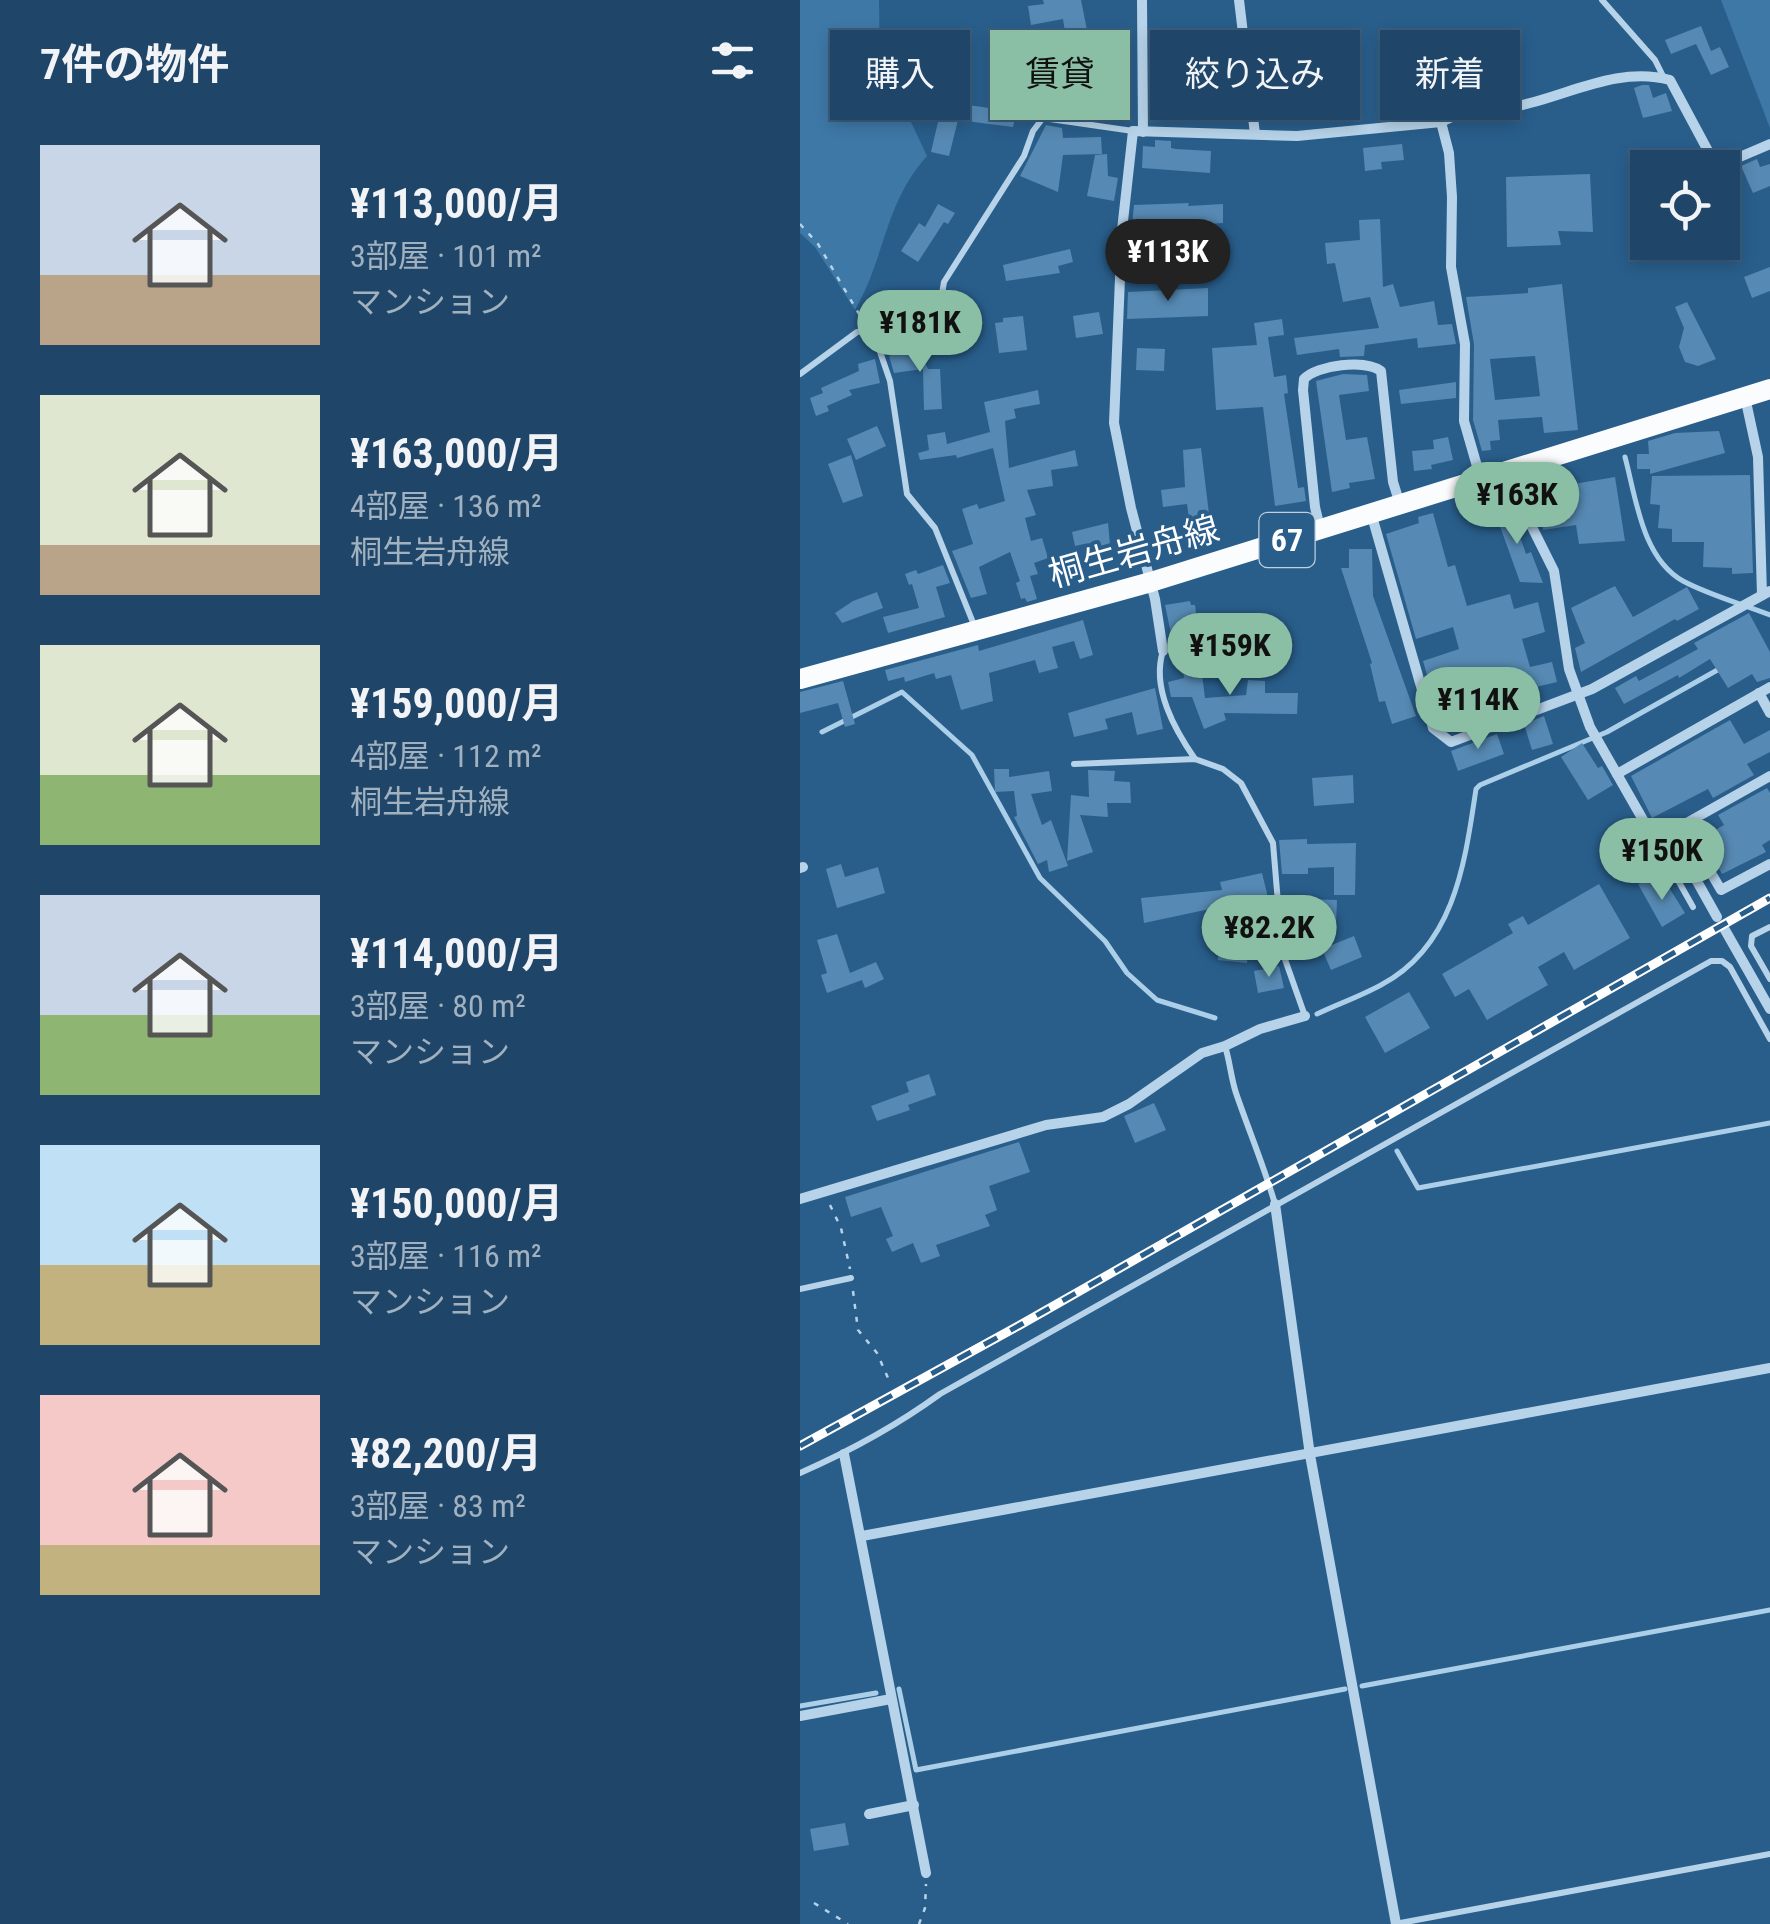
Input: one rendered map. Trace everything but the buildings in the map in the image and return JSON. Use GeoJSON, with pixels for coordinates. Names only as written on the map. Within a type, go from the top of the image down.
{"type":"FeatureCollection","features":[{"type":"Feature","properties":{"kind":"main road","name":"桐生岩舟線"},"geometry":{"type":"LineString","coordinates":[[800,679],[1151,582],[1770,389]]}},
{"type":"Feature","properties":{"kind":"street"},"geometry":{"type":"LineString","coordinates":[[1142,0],[1138,131],[1122,230],[1114,423],[1163,651]]}},
{"type":"Feature","properties":{"kind":"street"},"geometry":{"type":"LineString","coordinates":[[1239,0],[1255,134]]}},
{"type":"Feature","properties":{"kind":"street"},"geometry":{"type":"LineString","coordinates":[[1138,131],[1297,136],[1441,122],[1528,104],[1604,80],[1664,78],[1674,86],[1714,162],[1722,165],[1770,144]]}},
{"type":"Feature","properties":{"kind":"street"},"geometry":{"type":"LineString","coordinates":[[1441,122],[1452,196],[1452,268],[1465,344],[1464,421],[1481,480]]}},
{"type":"Feature","properties":{"kind":"street"},"geometry":{"type":"LineString","coordinates":[[1321,530],[1315,507],[1303,390],[1304,379],[1316,370],[1368,365],[1381,371],[1393,482],[1400,505]]}},
{"type":"Feature","properties":{"kind":"street"},"geometry":{"type":"LineString","coordinates":[[1372,514],[1432,728],[1451,742],[1576,695],[1766,593],[1758,457],[1745,397]]}},
{"type":"Feature","properties":{"kind":"street"},"geometry":{"type":"LineString","coordinates":[[1511,470],[1528,519],[1554,571],[1569,669],[1590,727],[1646,825],[1680,850],[1717,917]]}},
{"type":"Feature","properties":{"kind":"street"},"geometry":{"type":"LineString","coordinates":[[1617,774],[1765,690],[1770,712]]}},
{"type":"Feature","properties":{"kind":"street"},"geometry":{"type":"LineString","coordinates":[[1665,837],[1770,776]]}},
{"type":"Feature","properties":{"kind":"street"},"geometry":{"type":"LineString","coordinates":[[1683,825],[1721,890],[1770,864]]}},
{"type":"Feature","properties":{"kind":"street"},"geometry":{"type":"LineString","coordinates":[[1725,930],[1770,1009]]}},
{"type":"Feature","properties":{"kind":"street"},"geometry":{"type":"LineString","coordinates":[[800,1199],[1046,1125],[1103,1118],[1202,1053],[1305,1016]]}},
{"type":"Feature","properties":{"kind":"street"},"geometry":{"type":"LineString","coordinates":[[1275,1204],[1310,1454],[1396,1924]]}},
{"type":"Feature","properties":{"kind":"street"},"geometry":{"type":"LineString","coordinates":[[862,1536],[1770,1368]]}},
{"type":"Feature","properties":{"kind":"street"},"geometry":{"type":"LineString","coordinates":[[844,1454],[926,1872]]}},
{"type":"Feature","properties":{"kind":"street"},"geometry":{"type":"LineString","coordinates":[[800,1716],[891,1699]]}},
{"type":"Feature","properties":{"kind":"street"},"geometry":{"type":"LineString","coordinates":[[869,1814],[914,1806]]}},
{"type":"Feature","properties":{"kind":"lane"},"geometry":{"type":"LineString","coordinates":[[1602,0],[1656,60],[1664,78]]}},
{"type":"Feature","properties":{"kind":"lane"},"geometry":{"type":"LineString","coordinates":[[879,342],[933,328],[944,282],[1024,156],[1043,118],[1138,131]]}},
{"type":"Feature","properties":{"kind":"lane"},"geometry":{"type":"LineString","coordinates":[[800,374],[857,332],[865,330],[879,342],[890,381],[907,494],[935,528],[976,631]]}},
{"type":"Feature","properties":{"kind":"lane"},"geometry":{"type":"LineString","coordinates":[[1163,651],[1162,690],[1170,716],[1196,759]]}},
{"type":"Feature","properties":{"kind":"lane"},"geometry":{"type":"LineString","coordinates":[[1074,764],[1196,759],[1223,769],[1241,783],[1274,843],[1282,951],[1305,1016]]}},
{"type":"Feature","properties":{"kind":"lane"},"geometry":{"type":"LineString","coordinates":[[1665,837],[1658,845],[1693,907]]}},
{"type":"Feature","properties":{"kind":"lane"},"geometry":{"type":"LineString","coordinates":[[1770,927],[1752,936],[1750,946],[1770,980]]}},
{"type":"Feature","properties":{"kind":"lane"},"geometry":{"type":"LineString","coordinates":[[800,1474],[844,1454],[940,1394],[1711,961],[1730,966],[1770,1039]]}},
{"type":"Feature","properties":{"kind":"lane"},"geometry":{"type":"LineString","coordinates":[[1225,1046],[1234,1090],[1262,1158],[1275,1204]]}},
{"type":"Feature","properties":{"kind":"lane"},"geometry":{"type":"LineString","coordinates":[[800,1289],[852,1278]]}},
{"type":"Feature","properties":{"kind":"lane"},"geometry":{"type":"LineString","coordinates":[[1396,1924],[1770,1854]]}},
{"type":"Feature","properties":{"kind":"path"},"geometry":{"type":"LineString","coordinates":[[800,224],[818,244],[857,306],[865,330]]}},
{"type":"Feature","properties":{"kind":"path"},"geometry":{"type":"LineString","coordinates":[[919,1924],[925,1908],[926,1872]]}},
{"type":"Feature","properties":{"kind":"path"},"geometry":{"type":"LineString","coordinates":[[814,1903],[848,1924]]}},
{"type":"Feature","properties":{"kind":"shaded area"},"geometry":{"type":"Polygon","coordinates":[[[800,0],[879,0],[879,30],[830,30],[830,120],[911,122],[927,156],[893,212],[855,310],[815,247],[800,233],[800,0]]]}},
{"type":"Feature","properties":{"kind":"shaded area"},"geometry":{"type":"Polygon","coordinates":[[[1721,0],[1770,0],[1770,128],[1721,0]]]}},
{"type":"Feature","properties":{"kind":"waterway"},"geometry":{"type":"LineString","coordinates":[[1625,457],[1643,526],[1658,558],[1669,571],[1704,591],[1770,615]]}},
{"type":"Feature","properties":{"kind":"waterway"},"geometry":{"type":"LineString","coordinates":[[1317,1014],[1381,985],[1426,948],[1441,925],[1461,873],[1476,789],[1480,785],[1607,732],[1721,668]]}},
{"type":"Feature","properties":{"kind":"waterway"},"geometry":{"type":"LineString","coordinates":[[822,732],[902,692],[972,755],[1040,878],[1105,941],[1127,973],[1157,1000],[1215,1018]]}},
{"type":"Feature","properties":{"kind":"waterway"},"geometry":{"type":"LineString","coordinates":[[1397,1151],[1418,1188],[1770,1123]]}},
{"type":"Feature","properties":{"kind":"waterway"},"geometry":{"type":"LineString","coordinates":[[1362,1686],[1770,1610]]}},
{"type":"Feature","properties":{"kind":"waterway"},"geometry":{"type":"LineString","coordinates":[[899,1689],[916,1770],[1345,1689]]}},
{"type":"Feature","properties":{"kind":"waterway"},"geometry":{"type":"LineString","coordinates":[[800,1706],[876,1693]]}},
{"type":"Feature","properties":{"kind":"railway"},"geometry":{"type":"LineString","coordinates":[[800,1446],[1770,898]]}}]}
